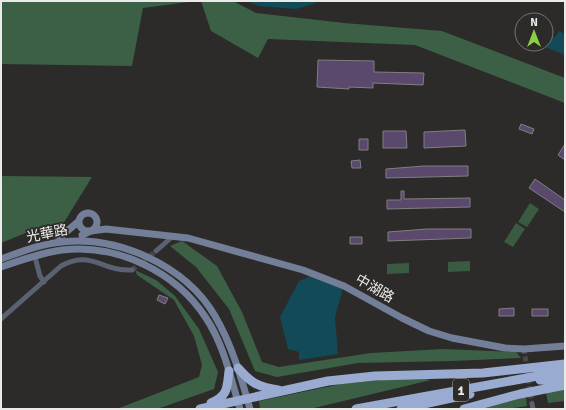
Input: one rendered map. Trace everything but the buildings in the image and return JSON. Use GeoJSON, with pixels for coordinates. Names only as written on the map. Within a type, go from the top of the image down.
{"type":"FeatureCollection","features":[{"type":"Feature","properties":{"kind":"highway"},"geometry":{"type":"LineString","coordinates":[[199,409],[239,405],[247,399],[328,381],[375,376],[483,373],[565,364]]}},
{"type":"Feature","properties":{"kind":"highway"},"geometry":{"type":"LineString","coordinates":[[199,409],[218,400],[227,392],[233,369],[254,384],[283,391]]}},
{"type":"Feature","properties":{"kind":"highway","name":"1"},"geometry":{"type":"LineString","coordinates":[[356,409],[565,371]]}},
{"type":"Feature","properties":{"kind":"highway","name":"1"},"geometry":{"type":"LineString","coordinates":[[401,409],[531,381],[565,379]]}},
{"type":"Feature","properties":{"kind":"highway"},"geometry":{"type":"LineString","coordinates":[[464,409],[520,394],[565,385]]}},
{"type":"Feature","properties":{"kind":"street"},"geometry":{"type":"LineString","coordinates":[[59,238],[78,222],[81,215],[87,212],[97,217],[106,228]]}},
{"type":"Feature","properties":{"kind":"street"},"geometry":{"type":"LineString","coordinates":[[78,222],[82,230],[92,231],[96,227],[97,217]]}},
{"type":"Feature","properties":{"kind":"street","name":"中湖路"},"geometry":{"type":"LineString","coordinates":[[82,235],[106,228],[188,238],[303,270],[344,286],[429,331],[452,338],[505,348],[524,349],[565,346]]}},
{"type":"Feature","properties":{"kind":"street"},"geometry":{"type":"LineString","coordinates":[[156,251],[173,236]]}},
{"type":"Feature","properties":{"kind":"street","name":"光華路"},"geometry":{"type":"LineString","coordinates":[[1,259],[34,247],[62,242],[99,246]]}},
{"type":"Feature","properties":{"kind":"street"},"geometry":{"type":"LineString","coordinates":[[99,246],[141,254],[166,266],[193,288],[214,314],[230,345],[239,405]]}},
{"type":"Feature","properties":{"kind":"street","name":"光華路"},"geometry":{"type":"LineString","coordinates":[[1,267],[42,254],[99,246]]}},
{"type":"Feature","properties":{"kind":"street"},"geometry":{"type":"LineString","coordinates":[[1,319],[61,266],[71,260],[80,258],[124,270],[132,270]]}},
{"type":"Feature","properties":{"kind":"street"},"geometry":{"type":"LineString","coordinates":[[36,261],[40,276],[44,282]]}},
{"type":"Feature","properties":{"kind":"street"},"geometry":{"type":"LineString","coordinates":[[233,369],[250,409]]}},
{"type":"Feature","properties":{"kind":"green space"},"geometry":{"type":"Polygon","coordinates":[[[1,1],[196,1],[143,8],[132,66],[1,64],[1,1]]]}},
{"type":"Feature","properties":{"kind":"green space"},"geometry":{"type":"Polygon","coordinates":[[[201,1],[233,1],[256,13],[344,23],[442,31],[565,78],[565,103],[415,45],[268,39],[258,58],[211,31],[201,1]]]}},
{"type":"Feature","properties":{"kind":"green space"},"geometry":{"type":"Polygon","coordinates":[[[1,176],[92,177],[63,224],[28,232],[1,243],[1,176]]]}},
{"type":"Feature","properties":{"kind":"green space"},"geometry":{"type":"Polygon","coordinates":[[[530,203],[539,209],[527,227],[518,222],[530,203]]]}},
{"type":"Feature","properties":{"kind":"green space"},"geometry":{"type":"Polygon","coordinates":[[[516,223],[525,229],[513,247],[504,242],[516,223]]]}},
{"type":"Feature","properties":{"kind":"green space"},"geometry":{"type":"Polygon","coordinates":[[[182,241],[217,266],[242,312],[262,362],[279,367],[371,353],[443,349],[516,352],[521,358],[358,363],[277,377],[255,371],[229,309],[196,267],[170,246],[182,241]]]}},
{"type":"Feature","properties":{"kind":"green space"},"geometry":{"type":"Polygon","coordinates":[[[470,261],[470,271],[448,272],[448,262],[470,261]]]}},
{"type":"Feature","properties":{"kind":"green space"},"geometry":{"type":"Polygon","coordinates":[[[409,263],[409,273],[387,274],[387,264],[409,263]]]}},
{"type":"Feature","properties":{"kind":"green space"},"geometry":{"type":"Polygon","coordinates":[[[135,270],[156,280],[175,296],[199,329],[218,372],[214,389],[157,409],[117,409],[199,377],[202,365],[194,336],[174,300],[137,275],[135,270]]]}},
{"type":"Feature","properties":{"kind":"green space"},"geometry":{"type":"Polygon","coordinates":[[[413,377],[431,380],[310,409],[260,409],[259,401],[341,384],[413,377]]]}},
{"type":"Feature","properties":{"kind":"green space"},"geometry":{"type":"Polygon","coordinates":[[[565,388],[565,401],[548,403],[546,392],[565,388]]]}},
{"type":"Feature","properties":{"kind":"green space"},"geometry":{"type":"Polygon","coordinates":[[[526,397],[527,406],[507,409],[478,409],[526,397]]]}},
{"type":"Feature","properties":{"kind":"water"},"geometry":{"type":"Polygon","coordinates":[[[246,1],[315,1],[316,3],[296,9],[259,6],[246,1]]]}},
{"type":"Feature","properties":{"kind":"water"},"geometry":{"type":"Polygon","coordinates":[[[559,31],[565,34],[565,55],[554,51],[555,37],[559,31]]]}},
{"type":"Feature","properties":{"kind":"water"},"geometry":{"type":"Polygon","coordinates":[[[311,276],[343,289],[335,317],[338,354],[299,360],[299,352],[288,349],[280,317],[299,281],[311,276]]]}},
{"type":"Feature","properties":{"kind":"tunnel"},"geometry":{"type":"LineString","coordinates":[[132,270],[156,251]]}},
{"type":"Feature","properties":{"kind":"tunnel"},"geometry":{"type":"LineString","coordinates":[[524,349],[532,404]]}}]}
